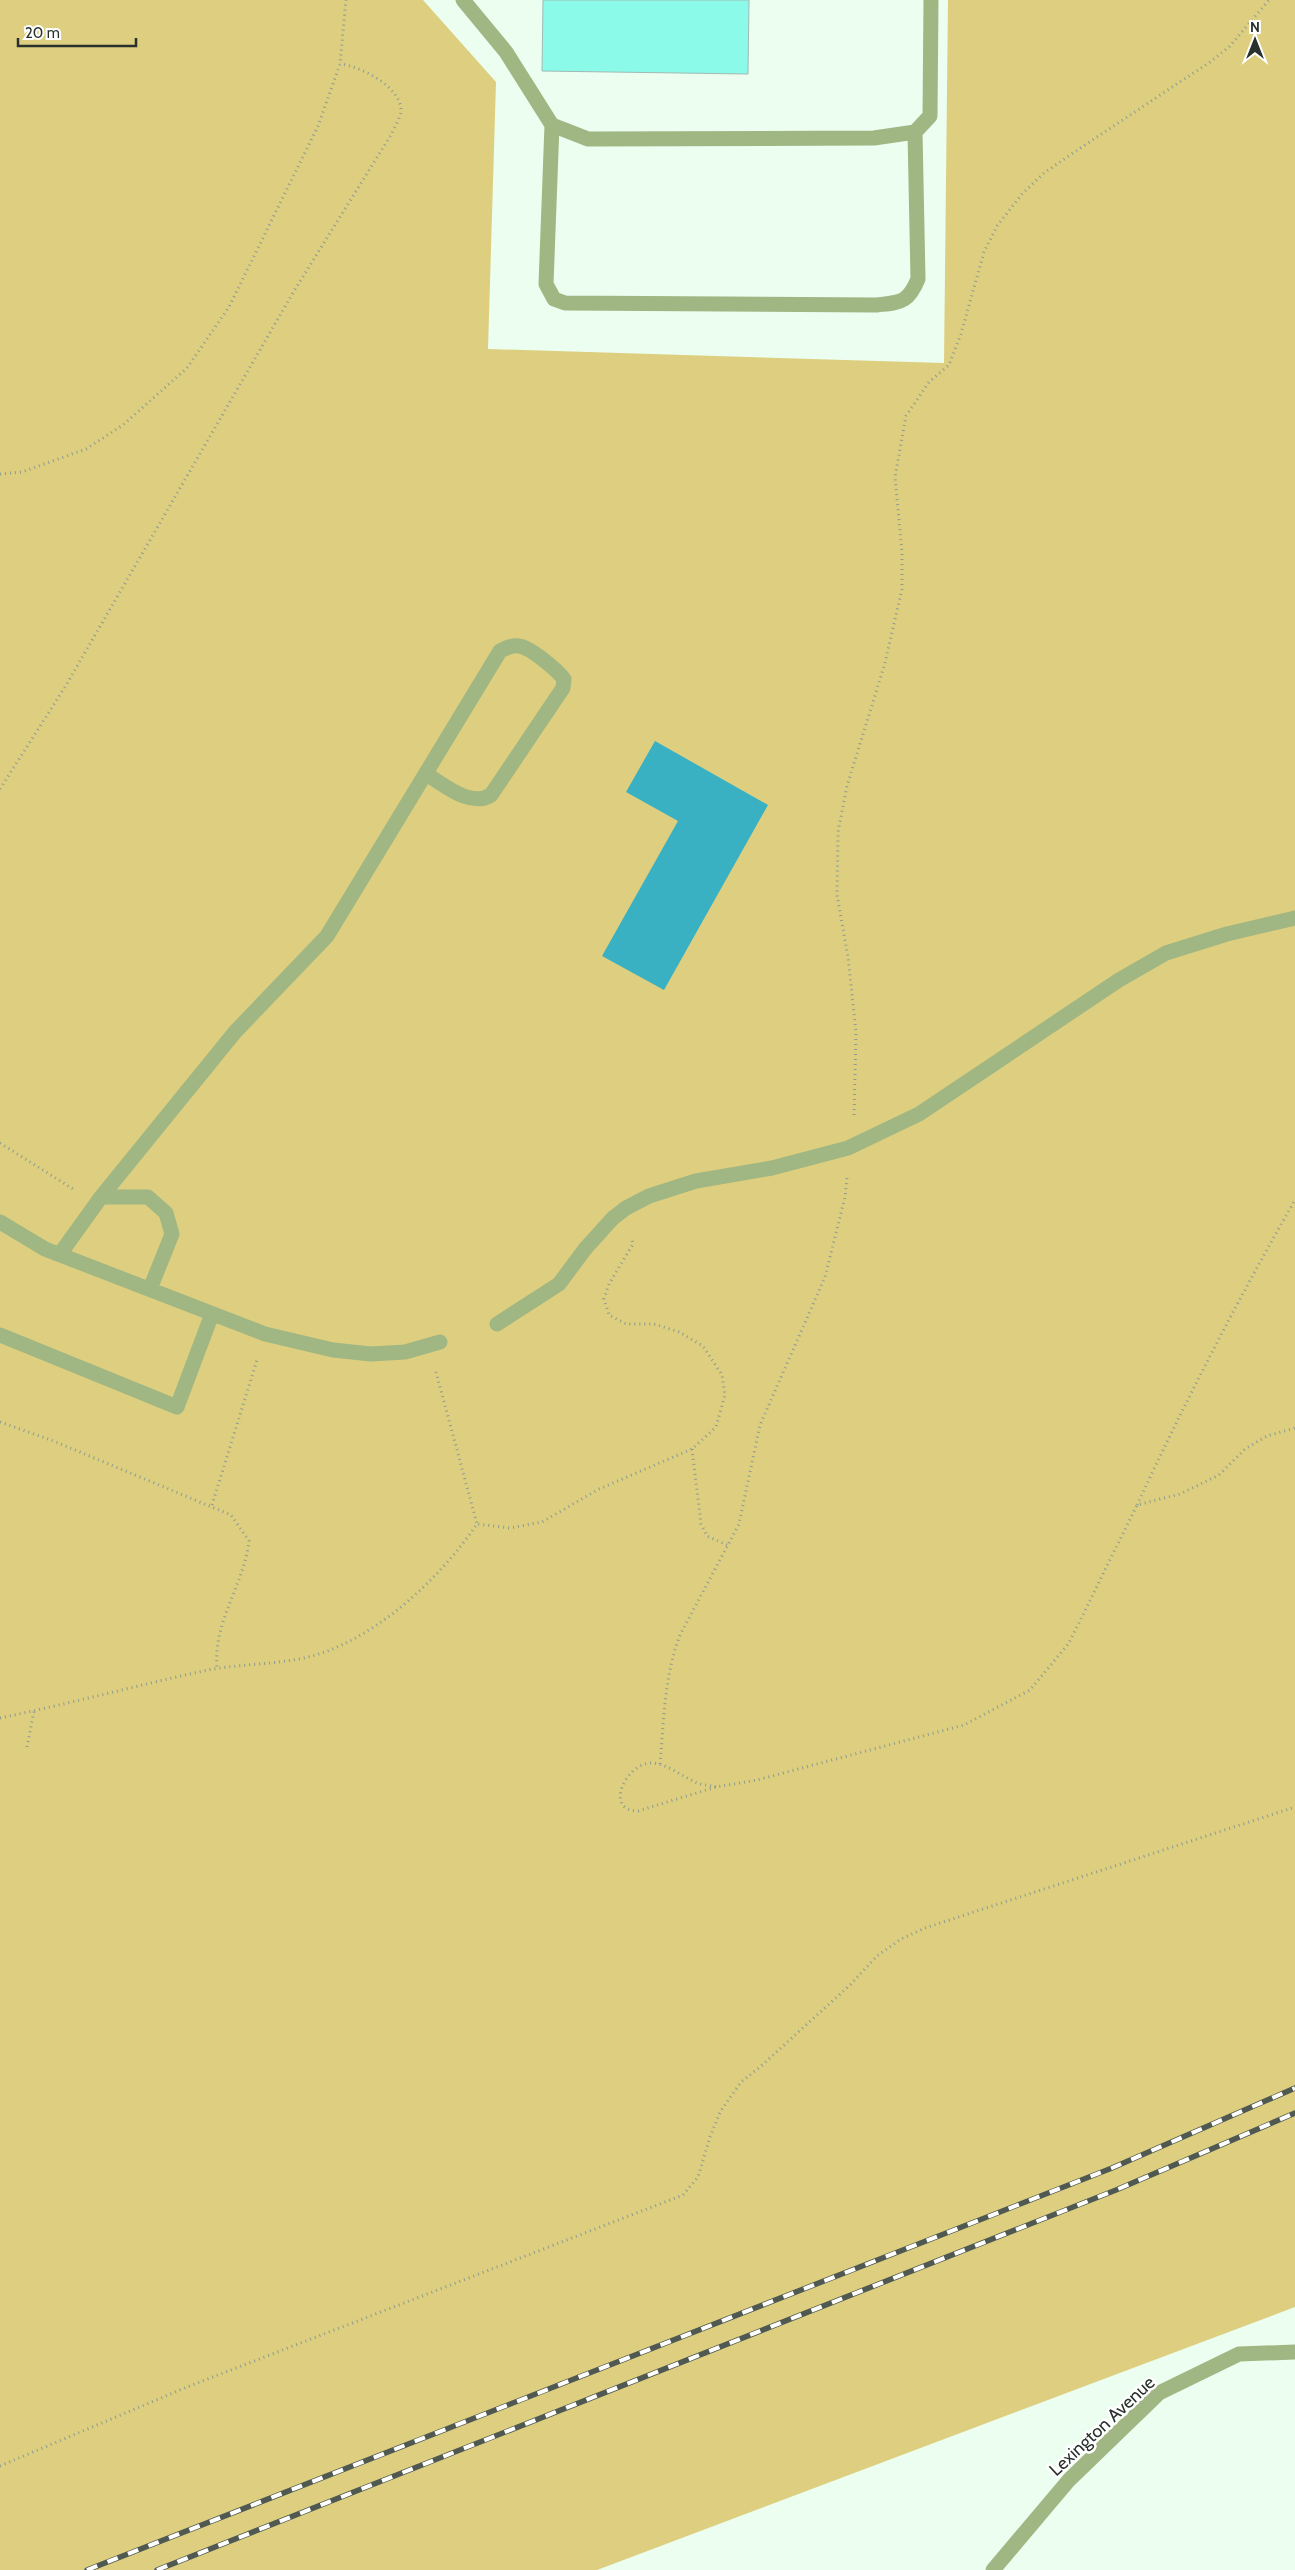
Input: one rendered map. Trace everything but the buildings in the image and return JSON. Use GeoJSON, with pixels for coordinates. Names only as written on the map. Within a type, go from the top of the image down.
{"type":"FeatureCollection","features":[{"type":"Feature","properties":{"kind":"street"},"geometry":{"type":"LineString","coordinates":[[463,0],[506,52],[552,125],[546,284],[554,299],[565,303],[877,305],[899,302],[912,294],[918,279],[915,132]]}},
{"type":"Feature","properties":{"kind":"street"},"geometry":{"type":"LineString","coordinates":[[552,125],[588,139],[874,138],[915,132],[930,116],[930,0]]}},
{"type":"Feature","properties":{"kind":"street"},"geometry":{"type":"LineString","coordinates":[[60,1254],[100,1197],[235,1032],[327,936],[500,651],[509,646],[521,646],[558,670],[564,680],[563,688],[491,795],[484,799],[472,800],[426,774]]}},
{"type":"Feature","properties":{"kind":"street"},"geometry":{"type":"LineString","coordinates":[[497,1324],[559,1284],[585,1249],[613,1218],[626,1208],[649,1196],[696,1182],[772,1168],[848,1148],[919,1114],[1119,980],[1166,953],[1227,934],[1295,918]]}},
{"type":"Feature","properties":{"kind":"street"},"geometry":{"type":"LineString","coordinates":[[100,1197],[148,1197],[166,1213],[172,1234],[150,1289]]}},
{"type":"Feature","properties":{"kind":"street"},"geometry":{"type":"LineString","coordinates":[[0,1222],[45,1249],[265,1334],[333,1350],[371,1354],[404,1352],[435,1344]]}},
{"type":"Feature","properties":{"kind":"street"},"geometry":{"type":"LineString","coordinates":[[0,1335],[177,1407],[212,1314]]}},
{"type":"Feature","properties":{"kind":"street","name":"Lexington Avenue"},"geometry":{"type":"LineString","coordinates":[[993,2570],[1069,2480],[1159,2393],[1239,2354],[1295,2352]]}},
{"type":"Feature","properties":{"kind":"path"},"geometry":{"type":"LineString","coordinates":[[0,474],[22,472],[86,449],[123,424],[186,368],[229,307],[310,142],[340,64],[346,0]]}},
{"type":"Feature","properties":{"kind":"path"},"geometry":{"type":"LineString","coordinates":[[660,1764],[668,1672],[673,1654],[739,1524],[760,1425],[782,1371],[825,1277],[845,1197],[848,1148],[854,1115],[856,1032],[848,956],[838,895],[838,832],[847,786],[884,663],[902,589],[902,552],[895,477],[906,416],[929,382],[948,364],[961,334],[984,252],[997,226],[1022,194],[1044,173],[1065,158],[1229,47],[1270,0]]}},
{"type":"Feature","properties":{"kind":"path"},"geometry":{"type":"LineString","coordinates":[[0,789],[65,687],[289,299],[391,135],[401,111],[398,99],[393,91],[366,72],[352,65],[340,64]]}},
{"type":"Feature","properties":{"kind":"path"},"geometry":{"type":"LineString","coordinates":[[0,1143],[70,1189],[100,1197]]}},
{"type":"Feature","properties":{"kind":"path"},"geometry":{"type":"LineString","coordinates":[[716,1787],[696,1783],[660,1764],[644,1764],[632,1772],[624,1781],[621,1792],[624,1807],[630,1811],[638,1811],[716,1787],[757,1780],[964,1725],[1030,1690],[1069,1643],[1137,1506],[1173,1428],[1260,1260],[1295,1200]]}},
{"type":"Feature","properties":{"kind":"path"},"geometry":{"type":"LineString","coordinates":[[477,1524],[510,1528],[542,1522],[600,1488],[692,1449],[716,1427],[725,1395],[722,1375],[703,1346],[679,1332],[654,1324],[626,1324],[609,1315],[604,1300],[609,1284],[633,1244],[626,1208]]}},
{"type":"Feature","properties":{"kind":"path"},"geometry":{"type":"LineString","coordinates":[[212,1506],[265,1334]]}},
{"type":"Feature","properties":{"kind":"path"},"geometry":{"type":"LineString","coordinates":[[0,1718],[217,1668],[260,1665],[306,1657],[346,1642],[391,1616],[456,1555],[477,1524],[435,1344]]}},
{"type":"Feature","properties":{"kind":"path"},"geometry":{"type":"LineString","coordinates":[[0,1422],[51,1440],[231,1515],[249,1541],[247,1556],[221,1624],[216,1657],[217,1668]]}},
{"type":"Feature","properties":{"kind":"path"},"geometry":{"type":"LineString","coordinates":[[1137,1506],[1180,1494],[1219,1475],[1245,1449],[1267,1436],[1295,1428]]}},
{"type":"Feature","properties":{"kind":"path"},"geometry":{"type":"LineString","coordinates":[[692,1449],[701,1524],[708,1536],[728,1545]]}},
{"type":"Feature","properties":{"kind":"path"},"geometry":{"type":"LineString","coordinates":[[27,1747],[34,1711]]}},
{"type":"Feature","properties":{"kind":"path"},"geometry":{"type":"LineString","coordinates":[[0,2466],[187,2387],[683,2195],[698,2177],[720,2112],[741,2082],[760,2068],[877,1956],[901,1939],[926,1928],[1295,1807]]}},
{"type":"Feature","properties":{"kind":"shaded area"},"geometry":{"type":"Polygon","coordinates":[[[0,0],[423,0],[496,82],[488,349],[944,363],[948,0],[1295,0],[1295,2307],[597,2570],[0,2570],[0,0]]]}},
{"type":"Feature","properties":{"kind":"water"},"geometry":{"type":"Polygon","coordinates":[[[655,741],[768,805],[664,990],[602,956],[678,821],[626,792],[655,741]]]}},
{"type":"Feature","properties":{"kind":"railway"},"geometry":{"type":"LineString","coordinates":[[87,2570],[1112,2168],[1295,2088]]}},
{"type":"Feature","properties":{"kind":"railway"},"geometry":{"type":"LineString","coordinates":[[157,2570],[1116,2190],[1295,2113]]}}]}
